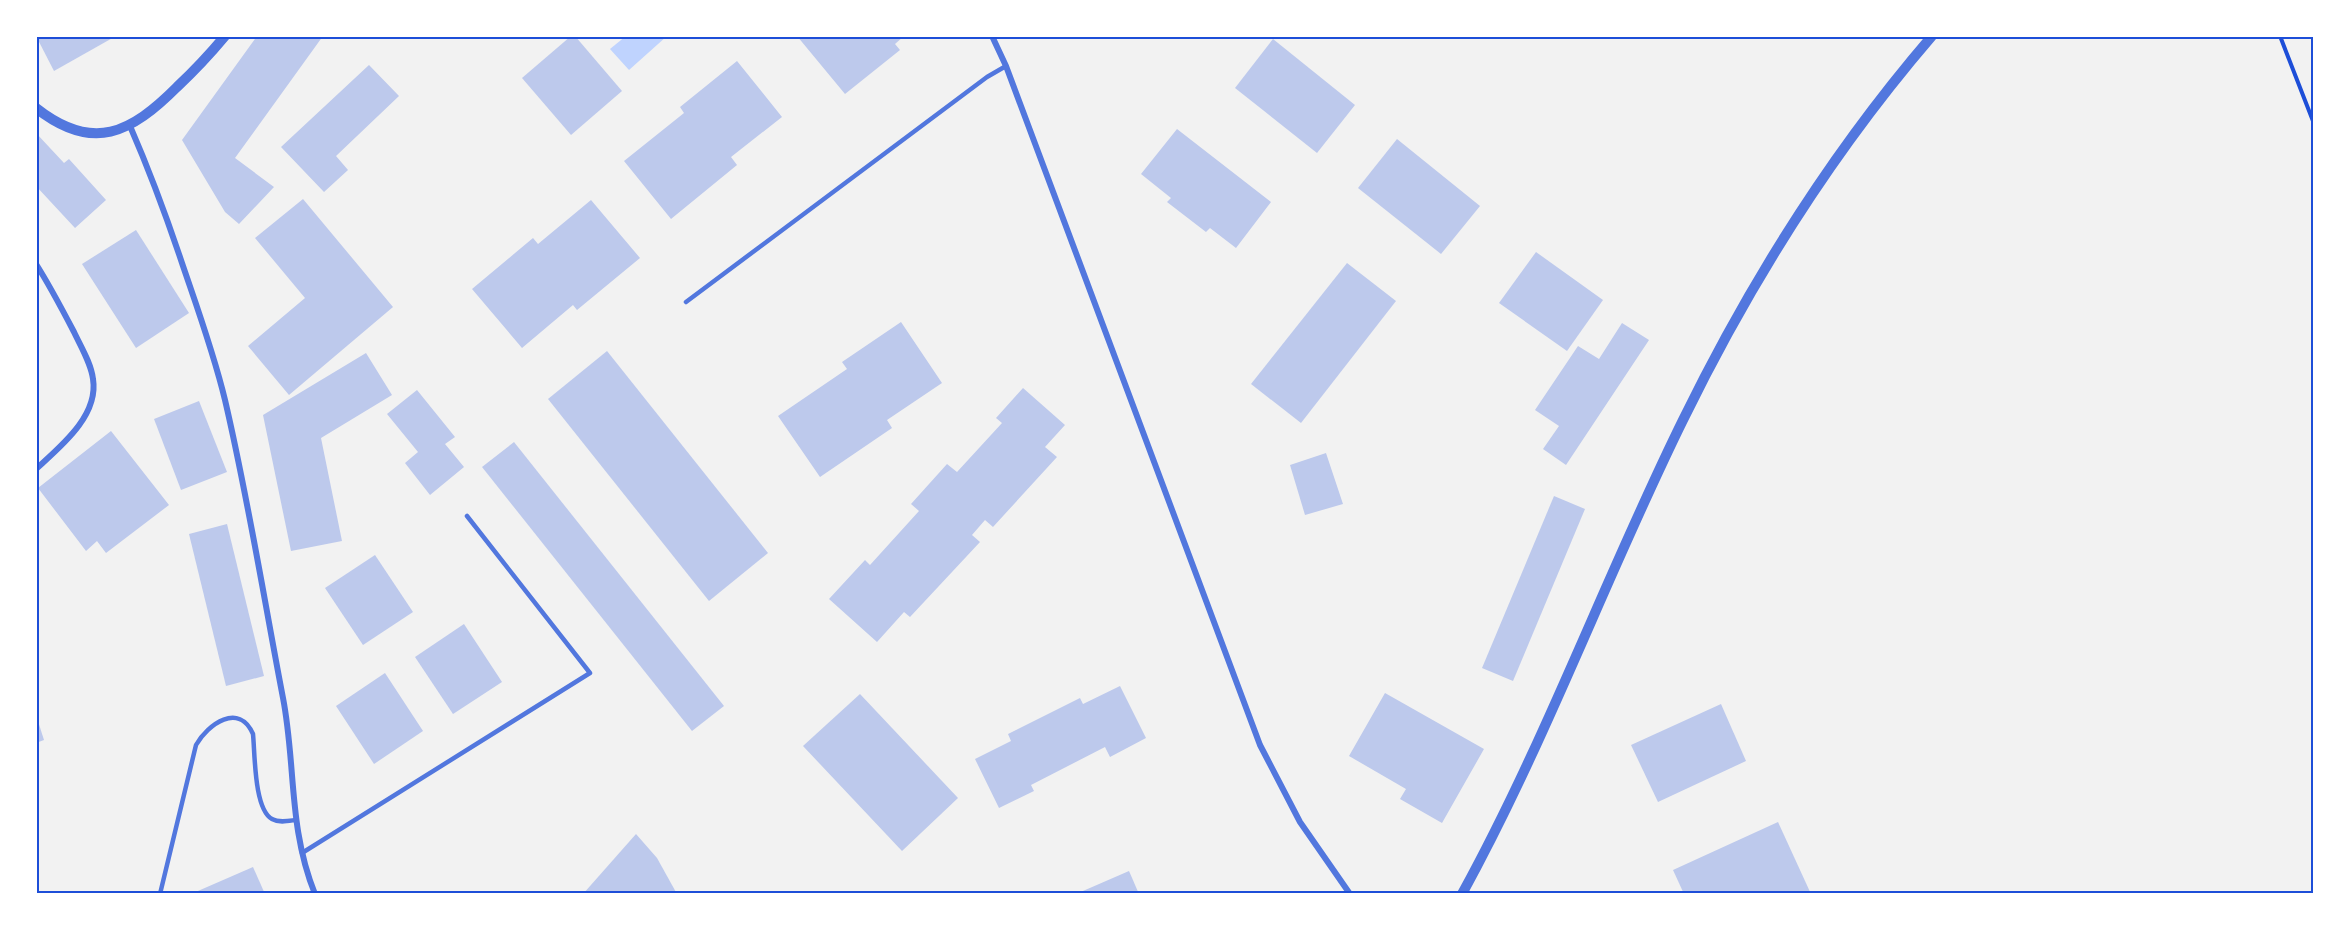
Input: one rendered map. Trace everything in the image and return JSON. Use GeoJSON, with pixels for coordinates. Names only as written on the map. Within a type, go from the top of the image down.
{"type":"FeatureCollection","features":[{"type":"Feature","properties":{"kind":"street"},"geometry":{"type":"LineString","coordinates":[[36,108],[60,125],[83,132],[110,133],[130,126],[153,111],[169,96],[225,36]]}},
{"type":"Feature","properties":{"kind":"street"},"geometry":{"type":"LineString","coordinates":[[992,36],[1006,66],[1260,745],[1283,793],[1305,831],[1350,894]]}},
{"type":"Feature","properties":{"kind":"street"},"geometry":{"type":"LineString","coordinates":[[1462,894],[1513,794],[1660,468],[1716,354],[1770,261],[1842,150],[1932,36]]}},
{"type":"Feature","properties":{"kind":"street"},"geometry":{"type":"LineString","coordinates":[[130,126],[152,175],[216,366],[232,432],[286,715],[295,820],[302,853],[315,894]]}},
{"type":"Feature","properties":{"kind":"street"},"geometry":{"type":"LineString","coordinates":[[36,264],[84,353],[93,378],[94,390],[83,417],[73,432],[36,469]]}},
{"type":"Feature","properties":{"kind":"lane"},"geometry":{"type":"LineString","coordinates":[[686,302],[987,77],[1006,66]]}},
{"type":"Feature","properties":{"kind":"lane"},"geometry":{"type":"LineString","coordinates":[[302,853],[590,673],[467,516]]}},
{"type":"Feature","properties":{"kind":"lane"},"geometry":{"type":"LineString","coordinates":[[160,894],[196,745],[202,734],[220,720],[232,718],[241,720],[249,726],[253,734],[260,802],[265,813],[273,820],[283,822],[295,820]]}},
{"type":"Feature","properties":{"kind":"path"},"geometry":{"type":"LineString","coordinates":[[2280,36],[2313,121]]}},
{"type":"Feature","properties":{"kind":"water"},"geometry":{"type":"Polygon","coordinates":[[[626,36],[667,36],[629,70],[610,49],[626,36]]]}},
{"type":"Feature","properties":{"kind":"building"},"geometry":{"type":"Polygon","coordinates":[[[36,36],[116,36],[54,71],[36,36]]]}},
{"type":"Feature","properties":{"kind":"building"},"geometry":{"type":"Polygon","coordinates":[[[257,36],[323,36],[235,158],[274,187],[239,224],[225,212],[182,140],[257,36]]]}},
{"type":"Feature","properties":{"kind":"building"},"geometry":{"type":"Polygon","coordinates":[[[571,36],[575,36],[622,91],[571,135],[522,78],[571,36]]]}},
{"type":"Feature","properties":{"kind":"building"},"geometry":{"type":"Polygon","coordinates":[[[797,36],[904,36],[895,44],[900,50],[845,94],[797,36]]]}},
{"type":"Feature","properties":{"kind":"building"},"geometry":{"type":"Polygon","coordinates":[[[1273,39],[1355,105],[1317,153],[1235,88],[1273,39]]]}},
{"type":"Feature","properties":{"kind":"building"},"geometry":{"type":"Polygon","coordinates":[[[737,61],[782,117],[731,157],[737,165],[671,219],[624,161],[684,113],[680,107],[737,61]]]}},
{"type":"Feature","properties":{"kind":"building"},"geometry":{"type":"Polygon","coordinates":[[[369,65],[399,96],[336,156],[348,170],[324,192],[281,147],[369,65]]]}},
{"type":"Feature","properties":{"kind":"building"},"geometry":{"type":"Polygon","coordinates":[[[1177,129],[1271,202],[1236,248],[1210,228],[1206,232],[1167,202],[1171,198],[1141,174],[1177,129]]]}},
{"type":"Feature","properties":{"kind":"building"},"geometry":{"type":"Polygon","coordinates":[[[36,133],[64,163],[69,159],[106,200],[75,228],[36,186],[36,133]]]}},
{"type":"Feature","properties":{"kind":"building"},"geometry":{"type":"Polygon","coordinates":[[[1397,139],[1480,206],[1441,254],[1358,188],[1397,139]]]}},
{"type":"Feature","properties":{"kind":"building"},"geometry":{"type":"Polygon","coordinates":[[[303,199],[393,307],[289,395],[248,346],[305,298],[255,238],[303,199]]]}},
{"type":"Feature","properties":{"kind":"building"},"geometry":{"type":"Polygon","coordinates":[[[591,200],[640,258],[577,310],[573,305],[522,348],[472,289],[533,238],[538,244],[591,200]]]}},
{"type":"Feature","properties":{"kind":"building"},"geometry":{"type":"Polygon","coordinates":[[[136,230],[189,313],[136,348],[82,264],[136,230]]]}},
{"type":"Feature","properties":{"kind":"building"},"geometry":{"type":"Polygon","coordinates":[[[1536,252],[1603,300],[1567,351],[1499,303],[1536,252]]]}},
{"type":"Feature","properties":{"kind":"building"},"geometry":{"type":"Polygon","coordinates":[[[1347,263],[1396,301],[1301,423],[1251,384],[1347,263]]]}},
{"type":"Feature","properties":{"kind":"building"},"geometry":{"type":"Polygon","coordinates":[[[901,322],[942,383],[887,420],[892,428],[820,477],[778,416],[847,369],[842,362],[901,322]]]}},
{"type":"Feature","properties":{"kind":"building"},"geometry":{"type":"Polygon","coordinates":[[[1622,323],[1649,340],[1566,465],[1543,449],[1559,426],[1535,410],[1578,346],[1599,359],[1622,323]]]}},
{"type":"Feature","properties":{"kind":"building"},"geometry":{"type":"Polygon","coordinates":[[[607,351],[768,553],[709,601],[548,399],[607,351]]]}},
{"type":"Feature","properties":{"kind":"building"},"geometry":{"type":"Polygon","coordinates":[[[366,353],[392,395],[321,438],[342,541],[291,551],[263,415],[366,353]]]}},
{"type":"Feature","properties":{"kind":"building"},"geometry":{"type":"Polygon","coordinates":[[[1023,388],[1065,425],[1045,447],[1057,457],[993,527],[985,520],[972,535],[980,542],[910,617],[904,612],[877,642],[829,599],[865,560],[870,565],[919,511],[911,504],[947,464],[957,472],[1002,423],[996,418],[1023,388]]]}},
{"type":"Feature","properties":{"kind":"building"},"geometry":{"type":"Polygon","coordinates":[[[417,390],[455,437],[445,444],[464,467],[430,495],[405,463],[418,452],[387,414],[417,390]]]}},
{"type":"Feature","properties":{"kind":"building"},"geometry":{"type":"Polygon","coordinates":[[[199,401],[227,472],[181,490],[154,419],[199,401]]]}},
{"type":"Feature","properties":{"kind":"building"},"geometry":{"type":"Polygon","coordinates":[[[111,431],[169,505],[106,553],[97,541],[86,551],[38,488],[111,431]]]}},
{"type":"Feature","properties":{"kind":"building"},"geometry":{"type":"Polygon","coordinates":[[[514,442],[724,706],[692,731],[482,467],[514,442]]]}},
{"type":"Feature","properties":{"kind":"building"},"geometry":{"type":"Polygon","coordinates":[[[1326,453],[1343,504],[1305,515],[1290,465],[1326,453]]]}},
{"type":"Feature","properties":{"kind":"building"},"geometry":{"type":"Polygon","coordinates":[[[1554,496],[1585,509],[1513,681],[1482,668],[1554,496]]]}},
{"type":"Feature","properties":{"kind":"building"},"geometry":{"type":"Polygon","coordinates":[[[227,524],[264,676],[226,686],[189,534],[227,524]]]}},
{"type":"Feature","properties":{"kind":"building"},"geometry":{"type":"Polygon","coordinates":[[[375,555],[413,612],[363,645],[325,588],[375,555]]]}},
{"type":"Feature","properties":{"kind":"building"},"geometry":{"type":"Polygon","coordinates":[[[464,624],[502,682],[453,714],[415,657],[464,624]]]}},
{"type":"Feature","properties":{"kind":"building"},"geometry":{"type":"Polygon","coordinates":[[[385,673],[423,731],[374,764],[336,706],[385,673]]]}},
{"type":"Feature","properties":{"kind":"building"},"geometry":{"type":"Polygon","coordinates":[[[1120,686],[1146,738],[1110,757],[1105,747],[1031,785],[1034,791],[999,808],[975,759],[1011,741],[1008,734],[1080,698],[1083,704],[1120,686]]]}},
{"type":"Feature","properties":{"kind":"building"},"geometry":{"type":"Polygon","coordinates":[[[1385,693],[1484,749],[1442,823],[1400,799],[1406,789],[1349,756],[1385,693]]]}},
{"type":"Feature","properties":{"kind":"building"},"geometry":{"type":"Polygon","coordinates":[[[860,694],[958,798],[902,851],[803,746],[860,694]]]}},
{"type":"Feature","properties":{"kind":"building"},"geometry":{"type":"Polygon","coordinates":[[[1721,704],[1746,761],[1658,802],[1631,745],[1721,704]]]}},
{"type":"Feature","properties":{"kind":"building"},"geometry":{"type":"Polygon","coordinates":[[[36,715],[44,740],[36,743],[36,715]]]}},
{"type":"Feature","properties":{"kind":"building"},"geometry":{"type":"Polygon","coordinates":[[[1778,822],[1811,894],[1684,894],[1673,870],[1778,822]]]}},
{"type":"Feature","properties":{"kind":"building"},"geometry":{"type":"Polygon","coordinates":[[[636,834],[657,858],[677,894],[583,894],[636,834]]]}},
{"type":"Feature","properties":{"kind":"building"},"geometry":{"type":"Polygon","coordinates":[[[253,867],[265,894],[191,894],[253,867]]]}},
{"type":"Feature","properties":{"kind":"building"},"geometry":{"type":"Polygon","coordinates":[[[1129,871],[1139,894],[1076,894],[1129,871]]]}}]}
